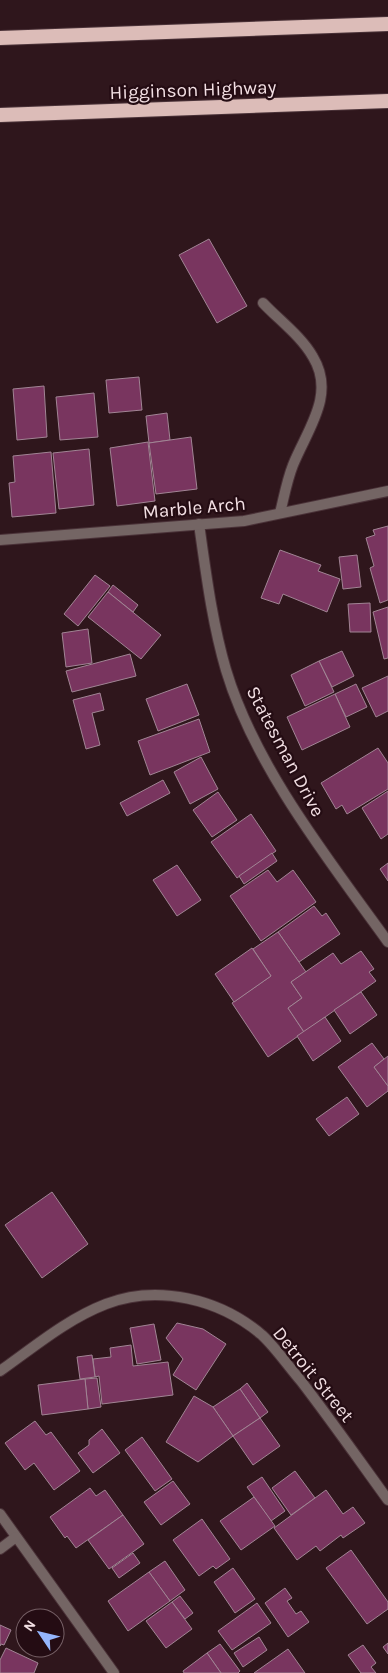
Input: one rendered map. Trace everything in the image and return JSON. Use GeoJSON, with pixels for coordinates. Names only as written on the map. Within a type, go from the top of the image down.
{"type":"FeatureCollection","features":[{"type":"Feature","properties":{"kind":"highway"},"geometry":{"type":"LineString","coordinates":[[0,38],[388,24]]}},
{"type":"Feature","properties":{"kind":"highway","name":"Higginson Highway"},"geometry":{"type":"LineString","coordinates":[[0,115],[388,101]]}},
{"type":"Feature","properties":{"kind":"street"},"geometry":{"type":"LineString","coordinates":[[263,304],[306,347],[314,358],[322,382],[319,410],[294,464],[280,514]]}},
{"type":"Feature","properties":{"kind":"street","name":"Marble Arch"},"geometry":{"type":"LineString","coordinates":[[0,540],[244,522],[388,491]]}},
{"type":"Feature","properties":{"kind":"street","name":"Statesman Drive"},"geometry":{"type":"LineString","coordinates":[[199,524],[214,621],[226,670],[243,715],[278,784],[308,830],[388,942]]}},
{"type":"Feature","properties":{"kind":"street","name":"Detroit Street"},"geometry":{"type":"LineString","coordinates":[[0,1371],[77,1318],[106,1304],[124,1299],[161,1295],[207,1302],[224,1309],[263,1335],[326,1413],[388,1500]]}},
{"type":"Feature","properties":{"kind":"street"},"geometry":{"type":"LineString","coordinates":[[0,1514],[114,1673]]}},
{"type":"Feature","properties":{"kind":"street"},"geometry":{"type":"LineString","coordinates":[[0,1549],[16,1538]]}},
{"type":"Feature","properties":{"kind":"building"},"geometry":{"type":"Polygon","coordinates":[[[209,239],[247,306],[217,323],[179,255],[209,239]]]}},
{"type":"Feature","properties":{"kind":"building"},"geometry":{"type":"Polygon","coordinates":[[[139,377],[142,410],[109,413],[106,380],[139,377]]]}},
{"type":"Feature","properties":{"kind":"building"},"geometry":{"type":"Polygon","coordinates":[[[44,386],[47,437],[17,440],[13,389],[44,386]]]}},
{"type":"Feature","properties":{"kind":"building"},"geometry":{"type":"Polygon","coordinates":[[[94,393],[98,437],[60,440],[56,397],[94,393]]]}},
{"type":"Feature","properties":{"kind":"building"},"geometry":{"type":"Polygon","coordinates":[[[167,413],[170,440],[149,443],[146,416],[167,413]]]}},
{"type":"Feature","properties":{"kind":"building"},"geometry":{"type":"Polygon","coordinates":[[[191,437],[197,489],[156,494],[149,443],[191,437]]]}},
{"type":"Feature","properties":{"kind":"building"},"geometry":{"type":"Polygon","coordinates":[[[148,442],[155,501],[117,506],[110,448],[148,442]]]}},
{"type":"Feature","properties":{"kind":"building"},"geometry":{"type":"Polygon","coordinates":[[[89,449],[94,505],[59,509],[53,453],[89,449]]]}},
{"type":"Feature","properties":{"kind":"building"},"geometry":{"type":"Polygon","coordinates":[[[51,452],[56,513],[12,517],[9,483],[15,482],[13,456],[51,452]]]}},
{"type":"Feature","properties":{"kind":"building"},"geometry":{"type":"Polygon","coordinates":[[[388,526],[388,600],[380,603],[370,568],[374,566],[366,538],[375,535],[373,530],[388,526]]]}},
{"type":"Feature","properties":{"kind":"building"},"geometry":{"type":"Polygon","coordinates":[[[280,550],[321,565],[318,571],[340,579],[327,612],[283,594],[279,604],[261,598],[280,550]]]}},
{"type":"Feature","properties":{"kind":"building"},"geometry":{"type":"Polygon","coordinates":[[[357,555],[361,587],[343,589],[339,557],[357,555]]]}},
{"type":"Feature","properties":{"kind":"building"},"geometry":{"type":"Polygon","coordinates":[[[95,575],[110,586],[78,626],[64,614],[95,575]]]}},
{"type":"Feature","properties":{"kind":"building"},"geometry":{"type":"Polygon","coordinates":[[[113,585],[138,605],[133,612],[108,592],[113,585]]]}},
{"type":"Feature","properties":{"kind":"building"},"geometry":{"type":"Polygon","coordinates":[[[108,592],[161,635],[141,659],[88,617],[108,592]]]}},
{"type":"Feature","properties":{"kind":"building"},"geometry":{"type":"Polygon","coordinates":[[[370,603],[371,632],[350,632],[348,604],[370,603]]]}},
{"type":"Feature","properties":{"kind":"building"},"geometry":{"type":"Polygon","coordinates":[[[388,607],[388,658],[384,659],[373,612],[388,607]]]}},
{"type":"Feature","properties":{"kind":"building"},"geometry":{"type":"Polygon","coordinates":[[[88,629],[92,663],[66,667],[62,633],[88,629]]]}},
{"type":"Feature","properties":{"kind":"building"},"geometry":{"type":"Polygon","coordinates":[[[342,651],[354,676],[332,687],[319,661],[342,651]]]}},
{"type":"Feature","properties":{"kind":"building"},"geometry":{"type":"Polygon","coordinates":[[[130,654],[136,676],[72,692],[66,671],[130,654]]]}},
{"type":"Feature","properties":{"kind":"building"},"geometry":{"type":"Polygon","coordinates":[[[319,661],[334,692],[305,706],[291,675],[319,661]]]}},
{"type":"Feature","properties":{"kind":"building"},"geometry":{"type":"Polygon","coordinates":[[[388,676],[388,711],[376,717],[362,688],[388,676]]]}},
{"type":"Feature","properties":{"kind":"building"},"geometry":{"type":"Polygon","coordinates":[[[187,684],[199,715],[158,731],[146,699],[187,684]]]}},
{"type":"Feature","properties":{"kind":"building"},"geometry":{"type":"Polygon","coordinates":[[[356,684],[367,707],[346,717],[335,694],[356,684]]]}},
{"type":"Feature","properties":{"kind":"building"},"geometry":{"type":"Polygon","coordinates":[[[100,693],[104,710],[92,713],[100,745],[86,749],[73,700],[100,693]]]}},
{"type":"Feature","properties":{"kind":"building"},"geometry":{"type":"Polygon","coordinates":[[[335,694],[350,727],[302,750],[287,717],[335,694]]]}},
{"type":"Feature","properties":{"kind":"building"},"geometry":{"type":"Polygon","coordinates":[[[199,719],[210,752],[150,775],[138,741],[199,719]]]}},
{"type":"Feature","properties":{"kind":"building"},"geometry":{"type":"Polygon","coordinates":[[[378,748],[388,763],[388,789],[347,814],[342,805],[336,809],[321,783],[378,748]]]}},
{"type":"Feature","properties":{"kind":"building"},"geometry":{"type":"Polygon","coordinates":[[[201,757],[218,789],[190,804],[174,772],[201,757]]]}},
{"type":"Feature","properties":{"kind":"building"},"geometry":{"type":"Polygon","coordinates":[[[163,780],[170,793],[127,816],[120,803],[163,780]]]}},
{"type":"Feature","properties":{"kind":"building"},"geometry":{"type":"Polygon","coordinates":[[[388,791],[388,834],[381,839],[362,808],[388,791]]]}},
{"type":"Feature","properties":{"kind":"building"},"geometry":{"type":"Polygon","coordinates":[[[218,792],[237,820],[212,837],[193,810],[218,792]]]}},
{"type":"Feature","properties":{"kind":"building"},"geometry":{"type":"Polygon","coordinates":[[[251,814],[276,851],[237,878],[211,842],[251,814]]]}},
{"type":"Feature","properties":{"kind":"building"},"geometry":{"type":"Polygon","coordinates":[[[272,853],[277,861],[244,884],[239,876],[272,853]]]}},
{"type":"Feature","properties":{"kind":"building"},"geometry":{"type":"Polygon","coordinates":[[[388,863],[388,881],[380,869],[388,863]]]}},
{"type":"Feature","properties":{"kind":"building"},"geometry":{"type":"Polygon","coordinates":[[[177,865],[201,900],[177,916],[153,880],[177,865]]]}},
{"type":"Feature","properties":{"kind":"building"},"geometry":{"type":"Polygon","coordinates":[[[268,870],[277,882],[293,870],[316,902],[261,941],[230,896],[268,870]]]}},
{"type":"Feature","properties":{"kind":"building"},"geometry":{"type":"Polygon","coordinates":[[[314,906],[322,916],[326,913],[340,934],[299,962],[278,932],[314,906]]]}},
{"type":"Feature","properties":{"kind":"building"},"geometry":{"type":"Polygon","coordinates":[[[278,932],[306,972],[291,982],[302,998],[288,1008],[304,1032],[268,1057],[232,1003],[271,976],[253,949],[278,932]]]}},
{"type":"Feature","properties":{"kind":"building"},"geometry":{"type":"Polygon","coordinates":[[[252,948],[271,976],[234,1002],[215,974],[252,948]]]}},
{"type":"Feature","properties":{"kind":"building"},"geometry":{"type":"Polygon","coordinates":[[[361,951],[374,969],[369,972],[376,981],[304,1032],[288,1008],[302,998],[291,982],[333,953],[341,964],[361,951]]]}},
{"type":"Feature","properties":{"kind":"building"},"geometry":{"type":"Polygon","coordinates":[[[361,992],[377,1015],[350,1034],[334,1010],[361,992]]]}},
{"type":"Feature","properties":{"kind":"building"},"geometry":{"type":"Polygon","coordinates":[[[325,1017],[341,1041],[313,1061],[297,1036],[325,1017]]]}},
{"type":"Feature","properties":{"kind":"building"},"geometry":{"type":"Polygon","coordinates":[[[372,1043],[384,1059],[374,1067],[388,1086],[388,1091],[367,1107],[338,1067],[372,1043]]]}},
{"type":"Feature","properties":{"kind":"building"},"geometry":{"type":"Polygon","coordinates":[[[388,1056],[388,1086],[374,1067],[388,1056]]]}},
{"type":"Feature","properties":{"kind":"building"},"geometry":{"type":"Polygon","coordinates":[[[347,1097],[359,1114],[329,1136],[316,1119],[347,1097]]]}},
{"type":"Feature","properties":{"kind":"building"},"geometry":{"type":"Polygon","coordinates":[[[52,1192],[88,1244],[42,1278],[5,1225],[52,1192]]]}},
{"type":"Feature","properties":{"kind":"building"},"geometry":{"type":"Polygon","coordinates":[[[177,1323],[203,1329],[226,1344],[196,1390],[173,1375],[183,1359],[166,1338],[177,1323]]]}},
{"type":"Feature","properties":{"kind":"building"},"geometry":{"type":"Polygon","coordinates":[[[154,1324],[161,1360],[137,1364],[130,1328],[154,1324]]]}},
{"type":"Feature","properties":{"kind":"building"},"geometry":{"type":"Polygon","coordinates":[[[131,1345],[133,1366],[168,1362],[173,1395],[102,1404],[99,1376],[95,1377],[93,1359],[111,1357],[110,1348],[131,1345]]]}},
{"type":"Feature","properties":{"kind":"building"},"geometry":{"type":"Polygon","coordinates":[[[92,1355],[95,1377],[80,1379],[77,1357],[92,1355]]]}},
{"type":"Feature","properties":{"kind":"building"},"geometry":{"type":"Polygon","coordinates":[[[97,1378],[101,1407],[88,1409],[85,1379],[97,1378]]]}},
{"type":"Feature","properties":{"kind":"building"},"geometry":{"type":"Polygon","coordinates":[[[85,1379],[88,1409],[42,1415],[38,1385],[85,1379]]]}},
{"type":"Feature","properties":{"kind":"building"},"geometry":{"type":"Polygon","coordinates":[[[247,1383],[268,1412],[260,1418],[240,1389],[247,1383]]]}},
{"type":"Feature","properties":{"kind":"building"},"geometry":{"type":"Polygon","coordinates":[[[240,1389],[260,1418],[233,1436],[213,1407],[240,1389]]]}},
{"type":"Feature","properties":{"kind":"building"},"geometry":{"type":"Polygon","coordinates":[[[194,1396],[213,1407],[233,1436],[198,1462],[166,1442],[194,1396]]]}},
{"type":"Feature","properties":{"kind":"building"},"geometry":{"type":"Polygon","coordinates":[[[260,1418],[280,1446],[253,1465],[233,1436],[260,1418]]]}},
{"type":"Feature","properties":{"kind":"building"},"geometry":{"type":"Polygon","coordinates":[[[35,1421],[46,1435],[51,1432],[80,1471],[54,1490],[34,1463],[25,1470],[5,1443],[35,1421]]]}},
{"type":"Feature","properties":{"kind":"building"},"geometry":{"type":"Polygon","coordinates":[[[102,1429],[120,1453],[93,1473],[78,1453],[89,1445],[89,1440],[102,1429]]]}},
{"type":"Feature","properties":{"kind":"building"},"geometry":{"type":"Polygon","coordinates":[[[142,1437],[172,1479],[155,1491],[125,1450],[142,1437]]]}},
{"type":"Feature","properties":{"kind":"building"},"geometry":{"type":"Polygon","coordinates":[[[295,1471],[315,1498],[291,1515],[272,1488],[295,1471]]]}},
{"type":"Feature","properties":{"kind":"building"},"geometry":{"type":"Polygon","coordinates":[[[262,1477],[285,1511],[271,1521],[247,1487],[262,1477]]]}},
{"type":"Feature","properties":{"kind":"building"},"geometry":{"type":"Polygon","coordinates":[[[173,1481],[190,1504],[161,1525],[144,1502],[173,1481]]]}},
{"type":"Feature","properties":{"kind":"building"},"geometry":{"type":"Polygon","coordinates":[[[90,1488],[96,1496],[105,1490],[123,1515],[76,1548],[67,1536],[65,1538],[50,1517],[90,1488]]]}},
{"type":"Feature","properties":{"kind":"building"},"geometry":{"type":"Polygon","coordinates":[[[326,1490],[343,1514],[353,1507],[365,1523],[343,1538],[341,1535],[320,1551],[316,1546],[297,1560],[274,1528],[326,1490]]]}},
{"type":"Feature","properties":{"kind":"building"},"geometry":{"type":"Polygon","coordinates":[[[254,1497],[275,1526],[241,1550],[220,1521],[254,1497]]]}},
{"type":"Feature","properties":{"kind":"building"},"geometry":{"type":"Polygon","coordinates":[[[123,1515],[144,1544],[109,1569],[88,1540],[123,1515]]]}},
{"type":"Feature","properties":{"kind":"building"},"geometry":{"type":"Polygon","coordinates":[[[202,1519],[230,1559],[216,1569],[213,1566],[199,1576],[173,1540],[202,1519]]]}},
{"type":"Feature","properties":{"kind":"building"},"geometry":{"type":"Polygon","coordinates":[[[351,1550],[388,1602],[388,1609],[367,1624],[326,1568],[351,1550]]]}},
{"type":"Feature","properties":{"kind":"building"},"geometry":{"type":"Polygon","coordinates":[[[133,1553],[140,1563],[119,1578],[112,1568],[133,1553]]]}},
{"type":"Feature","properties":{"kind":"building"},"geometry":{"type":"Polygon","coordinates":[[[165,1561],[185,1590],[170,1601],[149,1572],[165,1561]]]}},
{"type":"Feature","properties":{"kind":"building"},"geometry":{"type":"Polygon","coordinates":[[[233,1568],[255,1599],[235,1613],[214,1582],[233,1568]]]}},
{"type":"Feature","properties":{"kind":"building"},"geometry":{"type":"Polygon","coordinates":[[[149,1572],[170,1601],[128,1631],[108,1601],[149,1572]]]}},
{"type":"Feature","properties":{"kind":"building"},"geometry":{"type":"Polygon","coordinates":[[[285,1588],[292,1598],[287,1601],[296,1614],[301,1611],[309,1622],[288,1637],[265,1603],[285,1588]]]}},
{"type":"Feature","properties":{"kind":"building"},"geometry":{"type":"Polygon","coordinates":[[[180,1596],[193,1613],[185,1619],[172,1602],[180,1596]]]}},
{"type":"Feature","properties":{"kind":"building"},"geometry":{"type":"Polygon","coordinates":[[[172,1602],[192,1629],[166,1648],[146,1621],[172,1602]]]}},
{"type":"Feature","properties":{"kind":"building"},"geometry":{"type":"Polygon","coordinates":[[[257,1603],[271,1623],[232,1650],[218,1631],[257,1603]]]}},
{"type":"Feature","properties":{"kind":"building"},"geometry":{"type":"Polygon","coordinates":[[[0,1625],[11,1630],[4,1645],[1,1644],[0,1646],[0,1625]]]}},
{"type":"Feature","properties":{"kind":"building"},"geometry":{"type":"Polygon","coordinates":[[[259,1637],[267,1650],[243,1667],[234,1653],[259,1637]]]}},
{"type":"Feature","properties":{"kind":"building"},"geometry":{"type":"Polygon","coordinates":[[[388,1643],[388,1654],[383,1647],[388,1643]]]}},
{"type":"Feature","properties":{"kind":"building"},"geometry":{"type":"Polygon","coordinates":[[[220,1644],[240,1671],[238,1673],[221,1673],[207,1653],[220,1644]]]}},
{"type":"Feature","properties":{"kind":"building"},"geometry":{"type":"Polygon","coordinates":[[[363,1645],[376,1663],[371,1667],[376,1673],[361,1673],[348,1655],[363,1645]]]}},
{"type":"Feature","properties":{"kind":"building"},"geometry":{"type":"Polygon","coordinates":[[[6,1648],[15,1652],[15,1658],[27,1658],[38,1663],[34,1673],[0,1673],[0,1660],[6,1648]]]}},
{"type":"Feature","properties":{"kind":"building"},"geometry":{"type":"Polygon","coordinates":[[[288,1649],[305,1673],[254,1673],[288,1649]]]}},
{"type":"Feature","properties":{"kind":"building"},"geometry":{"type":"Polygon","coordinates":[[[207,1653],[221,1673],[184,1673],[183,1671],[207,1653]]]}}]}
